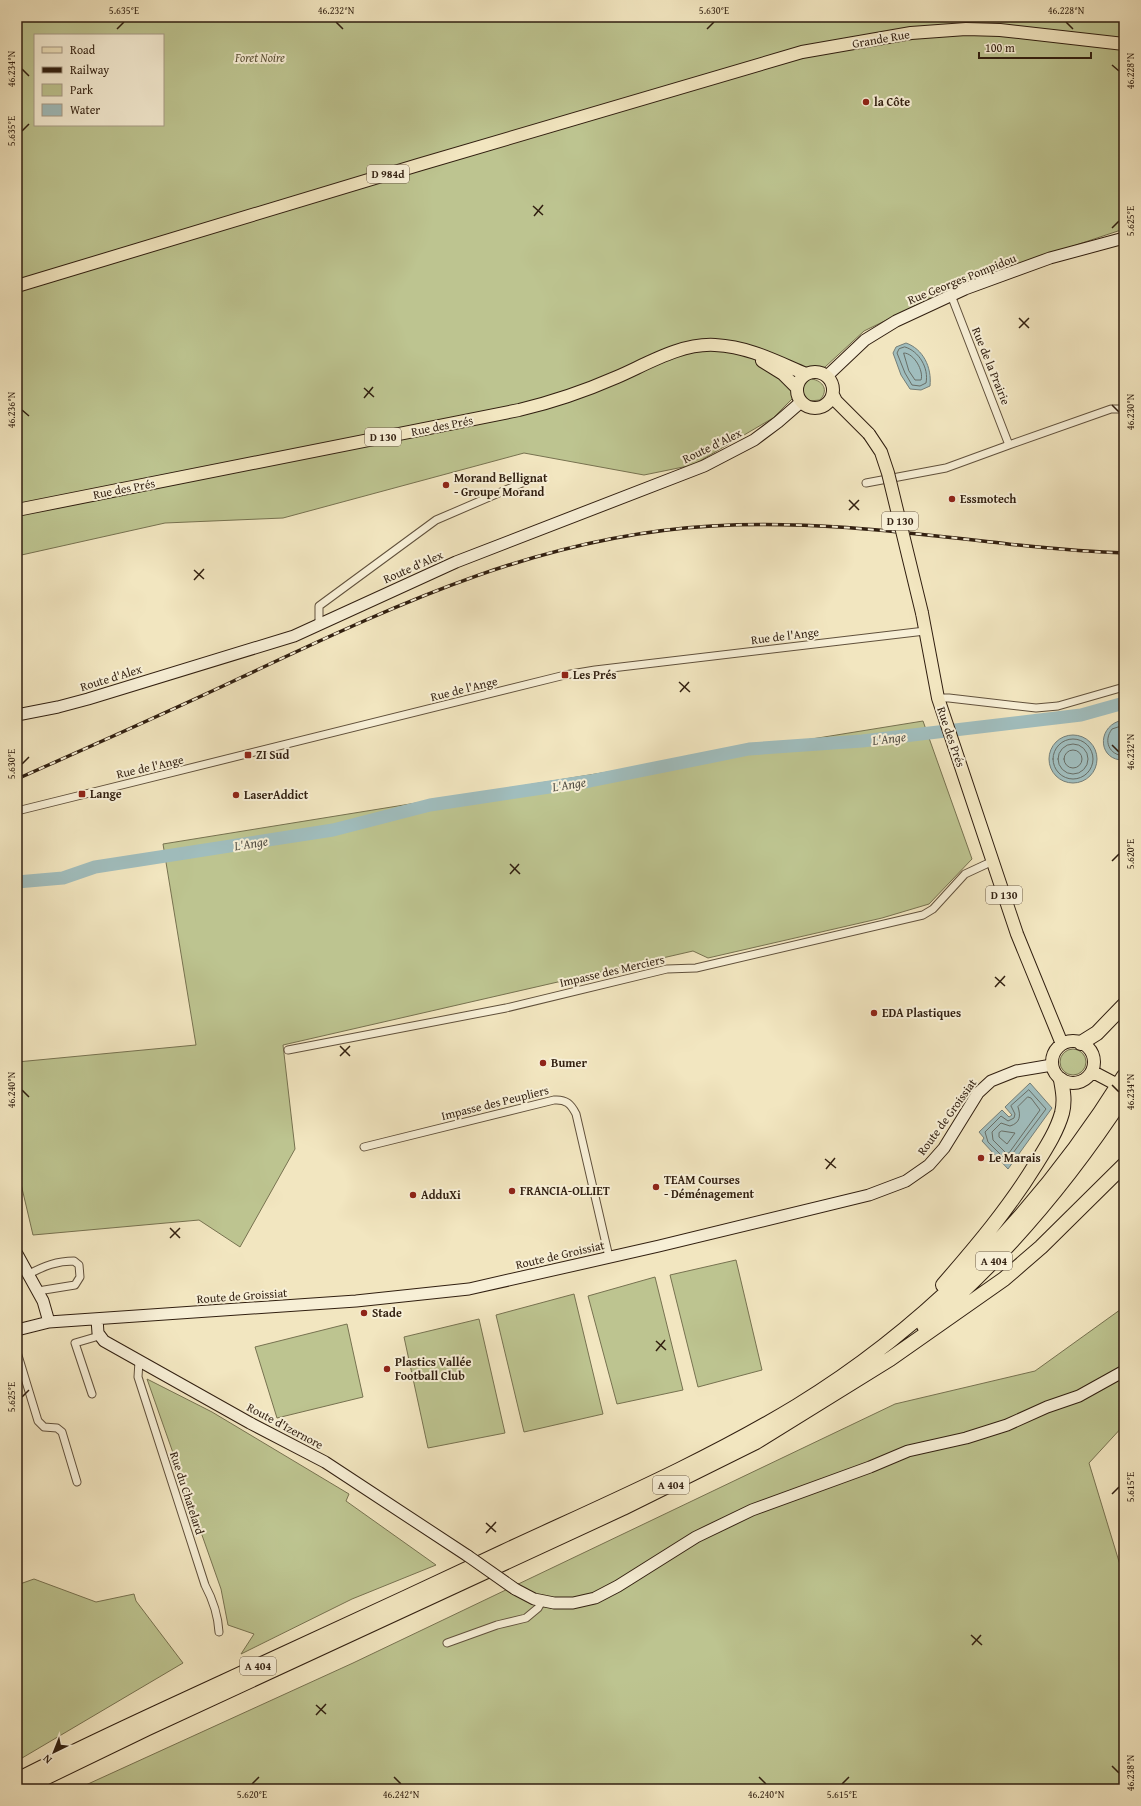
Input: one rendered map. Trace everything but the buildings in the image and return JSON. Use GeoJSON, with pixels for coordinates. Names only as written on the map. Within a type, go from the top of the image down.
{"type":"FeatureCollection","features":[{"type":"Feature","properties":{"kind":"highway"},"geometry":{"type":"LineString","coordinates":[[1082,1042],[1097,1033],[1124,1005]]}},
{"type":"Feature","properties":{"kind":"highway","name":"A 404"},"geometry":{"type":"LineString","coordinates":[[17,1780],[701,1459],[749,1434],[800,1404],[851,1370],[902,1331],[969,1271],[1034,1201],[1077,1147],[1118,1079]]}},
{"type":"Feature","properties":{"kind":"highway"},"geometry":{"type":"LineString","coordinates":[[902,1331],[986,1236],[1028,1178],[1049,1144],[1060,1120],[1064,1098],[1061,1080]]}},
{"type":"Feature","properties":{"kind":"highway","name":"A 404"},"geometry":{"type":"LineString","coordinates":[[22,1789],[155,1725],[699,1472],[756,1442],[832,1395],[915,1333],[982,1273],[1022,1230],[1064,1181],[1124,1096]]}},
{"type":"Feature","properties":{"kind":"highway"},"geometry":{"type":"LineString","coordinates":[[832,1395],[890,1359],[1004,1279],[1040,1247],[1124,1165]]}},
{"type":"Feature","properties":{"kind":"main road","name":"Grande Rue"},"geometry":{"type":"LineString","coordinates":[[17,286],[802,52],[911,33],[966,29],[1000,30],[1124,44]]}},
{"type":"Feature","properties":{"kind":"main road","name":"Rue des Prés"},"geometry":{"type":"LineString","coordinates":[[17,510],[519,410],[568,396],[671,354],[696,346],[714,345],[742,349],[767,356],[806,374]]}},
{"type":"Feature","properties":{"kind":"main road","name":"Rue des Prés"},"geometry":{"type":"LineString","coordinates":[[742,349],[783,374],[797,388]]}},
{"type":"Feature","properties":{"kind":"main road"},"geometry":{"type":"LineString","coordinates":[[817,372],[827,376],[833,385],[833,395],[825,406],[815,409],[801,402],[797,388],[802,378],[806,374],[817,372]]}},
{"type":"Feature","properties":{"kind":"main road","name":"D 130"},"geometry":{"type":"LineString","coordinates":[[833,395],[836,401],[865,430]]}},
{"type":"Feature","properties":{"kind":"main road","name":"D 130"},"geometry":{"type":"LineString","coordinates":[[825,406],[832,406],[840,410],[865,430]]}},
{"type":"Feature","properties":{"kind":"main road","name":"Rue des Prés"},"geometry":{"type":"LineString","coordinates":[[865,430],[881,452],[888,473],[922,613],[938,698],[945,721],[1017,934],[1062,1044]]}},
{"type":"Feature","properties":{"kind":"main road"},"geometry":{"type":"LineString","coordinates":[[1070,1041],[1082,1042],[1093,1053],[1095,1060],[1092,1072],[1088,1078],[1078,1083],[1072,1084],[1061,1080],[1057,1076],[1052,1065],[1053,1054],[1062,1044],[1070,1041]]}},
{"type":"Feature","properties":{"kind":"main road"},"geometry":{"type":"LineString","coordinates":[[1092,1072],[1118,1079]]}},
{"type":"Feature","properties":{"kind":"street","name":"Rue Georges Pompidou"},"geometry":{"type":"LineString","coordinates":[[827,376],[865,340],[896,321],[951,295],[1050,258],[1124,238]]}},
{"type":"Feature","properties":{"kind":"street","name":"Rue de la Prairie"},"geometry":{"type":"LineString","coordinates":[[951,295],[1009,445]]}},
{"type":"Feature","properties":{"kind":"street","name":"Route d'Alex"},"geometry":{"type":"LineString","coordinates":[[17,715],[58,707],[88,699],[294,636],[456,562],[704,466],[754,440],[801,402]]}},
{"type":"Feature","properties":{"kind":"street"},"geometry":{"type":"LineString","coordinates":[[866,483],[946,468],[1111,409],[1124,409]]}},
{"type":"Feature","properties":{"kind":"street"},"geometry":{"type":"LineString","coordinates":[[319,624],[319,606],[436,520],[529,480]]}},
{"type":"Feature","properties":{"kind":"street","name":"Rue de l'Ange"},"geometry":{"type":"LineString","coordinates":[[17,811],[565,676],[602,669],[925,631]]}},
{"type":"Feature","properties":{"kind":"street"},"geometry":{"type":"LineString","coordinates":[[938,698],[1036,708],[1058,706],[1124,687]]}},
{"type":"Feature","properties":{"kind":"street","name":"Impasse des Merciers"},"geometry":{"type":"LineString","coordinates":[[288,1050],[506,1008],[667,969],[696,968],[924,915],[933,909],[965,874],[993,861]]}},
{"type":"Feature","properties":{"kind":"street","name":"Route de Groissiat"},"geometry":{"type":"LineString","coordinates":[[17,1330],[49,1322],[356,1301],[434,1294],[505,1282],[869,1196],[895,1186],[919,1174],[938,1156],[978,1093],[991,1081],[1016,1071],[1052,1065]]}},
{"type":"Feature","properties":{"kind":"street","name":"Impasse des Peupliers"},"geometry":{"type":"LineString","coordinates":[[364,1147],[554,1100],[561,1099],[568,1102],[576,1114],[609,1257]]}},
{"type":"Feature","properties":{"kind":"street"},"geometry":{"type":"LineString","coordinates":[[17,1254],[38,1290],[47,1311],[49,1322]]}},
{"type":"Feature","properties":{"kind":"street"},"geometry":{"type":"LineString","coordinates":[[29,1274],[44,1266],[61,1261],[74,1261],[79,1265],[80,1277],[75,1285],[38,1290]]}},
{"type":"Feature","properties":{"kind":"street"},"geometry":{"type":"LineString","coordinates":[[92,1394],[75,1343],[99,1336],[97,1319]]}},
{"type":"Feature","properties":{"kind":"street","name":"Route d'Izernore"},"geometry":{"type":"LineString","coordinates":[[99,1336],[104,1341],[250,1423],[325,1462],[526,1596],[542,1601],[565,1604],[595,1598],[618,1586],[696,1537],[752,1510],[908,1452],[966,1438],[1007,1425],[1047,1407],[1079,1396],[1124,1371]]}},
{"type":"Feature","properties":{"kind":"street"},"geometry":{"type":"LineString","coordinates":[[17,1352],[38,1420],[44,1427],[57,1428],[62,1432],[77,1482]]}},
{"type":"Feature","properties":{"kind":"street","name":"Rue du Chatelard"},"geometry":{"type":"LineString","coordinates":[[139,1361],[138,1377],[205,1585],[213,1600],[220,1632]]}},
{"type":"Feature","properties":{"kind":"street"},"geometry":{"type":"LineString","coordinates":[[447,1643],[497,1625],[526,1618],[538,1608],[542,1601]]}},
{"type":"Feature","properties":{"kind":"green space","name":"Foret Noire"},"geometry":{"type":"Polygon","coordinates":[[[17,17],[1124,17],[1124,229],[989,274],[936,296],[864,331],[812,379],[824,386],[824,393],[820,400],[809,401],[804,396],[802,389],[773,418],[693,465],[644,475],[524,453],[283,518],[165,523],[17,556],[17,17]]]}},
{"type":"Feature","properties":{"kind":"green space"},"geometry":{"type":"Polygon","coordinates":[[[923,721],[972,859],[929,904],[882,918],[708,958],[693,951],[283,1045],[295,1149],[240,1247],[199,1220],[33,1235],[17,1167],[17,1062],[196,1045],[163,844],[923,721]]]}},
{"type":"Feature","properties":{"kind":"green space"},"geometry":{"type":"Polygon","coordinates":[[[1073,1049],[1082,1053],[1086,1062],[1082,1071],[1073,1075],[1064,1071],[1060,1062],[1064,1053],[1073,1049]]]}},
{"type":"Feature","properties":{"kind":"green space"},"geometry":{"type":"Polygon","coordinates":[[[736,1260],[762,1370],[698,1387],[670,1275],[736,1260]]]}},
{"type":"Feature","properties":{"kind":"green space"},"geometry":{"type":"Polygon","coordinates":[[[655,1277],[683,1390],[617,1404],[588,1296],[655,1277]]]}},
{"type":"Feature","properties":{"kind":"green space"},"geometry":{"type":"Polygon","coordinates":[[[574,1294],[603,1414],[524,1432],[496,1315],[574,1294]]]}},
{"type":"Feature","properties":{"kind":"green space"},"geometry":{"type":"Polygon","coordinates":[[[1124,1307],[1124,1425],[1089,1463],[1124,1578],[1124,1789],[77,1789],[353,1663],[895,1404],[1035,1371],[1124,1307]]]}},
{"type":"Feature","properties":{"kind":"green space"},"geometry":{"type":"Polygon","coordinates":[[[479,1319],[505,1433],[428,1448],[404,1337],[479,1319]]]}},
{"type":"Feature","properties":{"kind":"green space"},"geometry":{"type":"Polygon","coordinates":[[[347,1324],[363,1397],[277,1418],[255,1347],[347,1324]]]}},
{"type":"Feature","properties":{"kind":"green space"},"geometry":{"type":"Polygon","coordinates":[[[147,1379],[212,1412],[349,1494],[346,1501],[436,1565],[352,1599],[241,1654],[254,1634],[228,1625],[221,1589],[147,1379]]]}},
{"type":"Feature","properties":{"kind":"green space"},"geometry":{"type":"Polygon","coordinates":[[[34,1579],[96,1602],[134,1594],[136,1601],[183,1663],[17,1761],[17,1585],[34,1579]]]}},
{"type":"Feature","properties":{"kind":"water"},"geometry":{"type":"Polygon","coordinates":[[[906,343],[922,354],[928,366],[930,386],[921,390],[910,389],[901,375],[893,353],[896,347],[906,343]]]}},
{"type":"Feature","properties":{"kind":"water"},"geometry":{"type":"Polygon","coordinates":[[[1119,721],[1124,721],[1124,760],[1116,759],[1109,755],[1105,750],[1104,744],[1104,737],[1107,731],[1112,725],[1119,721]]]}},
{"type":"Feature","properties":{"kind":"water"},"geometry":{"type":"Polygon","coordinates":[[[1073,735],[1082,737],[1090,742],[1095,750],[1097,759],[1095,768],[1090,776],[1082,781],[1073,783],[1064,781],[1056,776],[1051,768],[1049,759],[1051,750],[1056,742],[1064,737],[1073,735]]]}},
{"type":"Feature","properties":{"kind":"water"},"geometry":{"type":"Polygon","coordinates":[[[1030,1083],[1052,1108],[1008,1169],[982,1141],[984,1138],[979,1132],[1002,1110],[1009,1117],[1012,1115],[1005,1107],[1030,1083]]]}},
{"type":"Feature","properties":{"kind":"waterway","name":"L'Ange"},"geometry":{"type":"LineString","coordinates":[[17,882],[63,878],[95,867],[333,830],[430,805],[590,781],[749,749],[862,741],[1081,715],[1124,703]]}},
{"type":"Feature","properties":{"kind":"railway"},"geometry":{"type":"LineString","coordinates":[[17,779],[156,717],[354,625],[411,601],[468,579],[527,560],[586,544],[648,532],[712,526],[787,525],[824,526],[898,532],[1008,544],[1095,552],[1124,553]]}},
{"type":"Feature","properties":{"kind":"place","name":"la Côte"},"geometry":{"type":"Point","coordinates":[866,102]}},
{"type":"Feature","properties":{"kind":"place","name":"Morand Bellignat - Groupe Morand"},"geometry":{"type":"Point","coordinates":[446,485]}},
{"type":"Feature","properties":{"kind":"place","name":"Essmotech"},"geometry":{"type":"Point","coordinates":[952,499]}},
{"type":"Feature","properties":{"kind":"place","name":"Les Prés"},"geometry":{"type":"Point","coordinates":[565,675]}},
{"type":"Feature","properties":{"kind":"place","name":"ZI Sud"},"geometry":{"type":"Point","coordinates":[248,755]}},
{"type":"Feature","properties":{"kind":"place","name":"Lange"},"geometry":{"type":"Point","coordinates":[82,794]}},
{"type":"Feature","properties":{"kind":"place","name":"LaserAddict"},"geometry":{"type":"Point","coordinates":[236,795]}},
{"type":"Feature","properties":{"kind":"place","name":"EDA Plastiques"},"geometry":{"type":"Point","coordinates":[874,1013]}},
{"type":"Feature","properties":{"kind":"place","name":"Bumer"},"geometry":{"type":"Point","coordinates":[543,1063]}},
{"type":"Feature","properties":{"kind":"place","name":"Le Marais"},"geometry":{"type":"Point","coordinates":[981,1158]}},
{"type":"Feature","properties":{"kind":"place","name":"TEAM Courses - Déménagement"},"geometry":{"type":"Point","coordinates":[656,1187]}},
{"type":"Feature","properties":{"kind":"place","name":"FRANCIA-OLLIET"},"geometry":{"type":"Point","coordinates":[512,1191]}},
{"type":"Feature","properties":{"kind":"place","name":"AdduXi"},"geometry":{"type":"Point","coordinates":[413,1195]}},
{"type":"Feature","properties":{"kind":"place","name":"Stade"},"geometry":{"type":"Point","coordinates":[364,1313]}},
{"type":"Feature","properties":{"kind":"place","name":"Plastics Vallée Football Club"},"geometry":{"type":"Point","coordinates":[387,1369]}}]}
